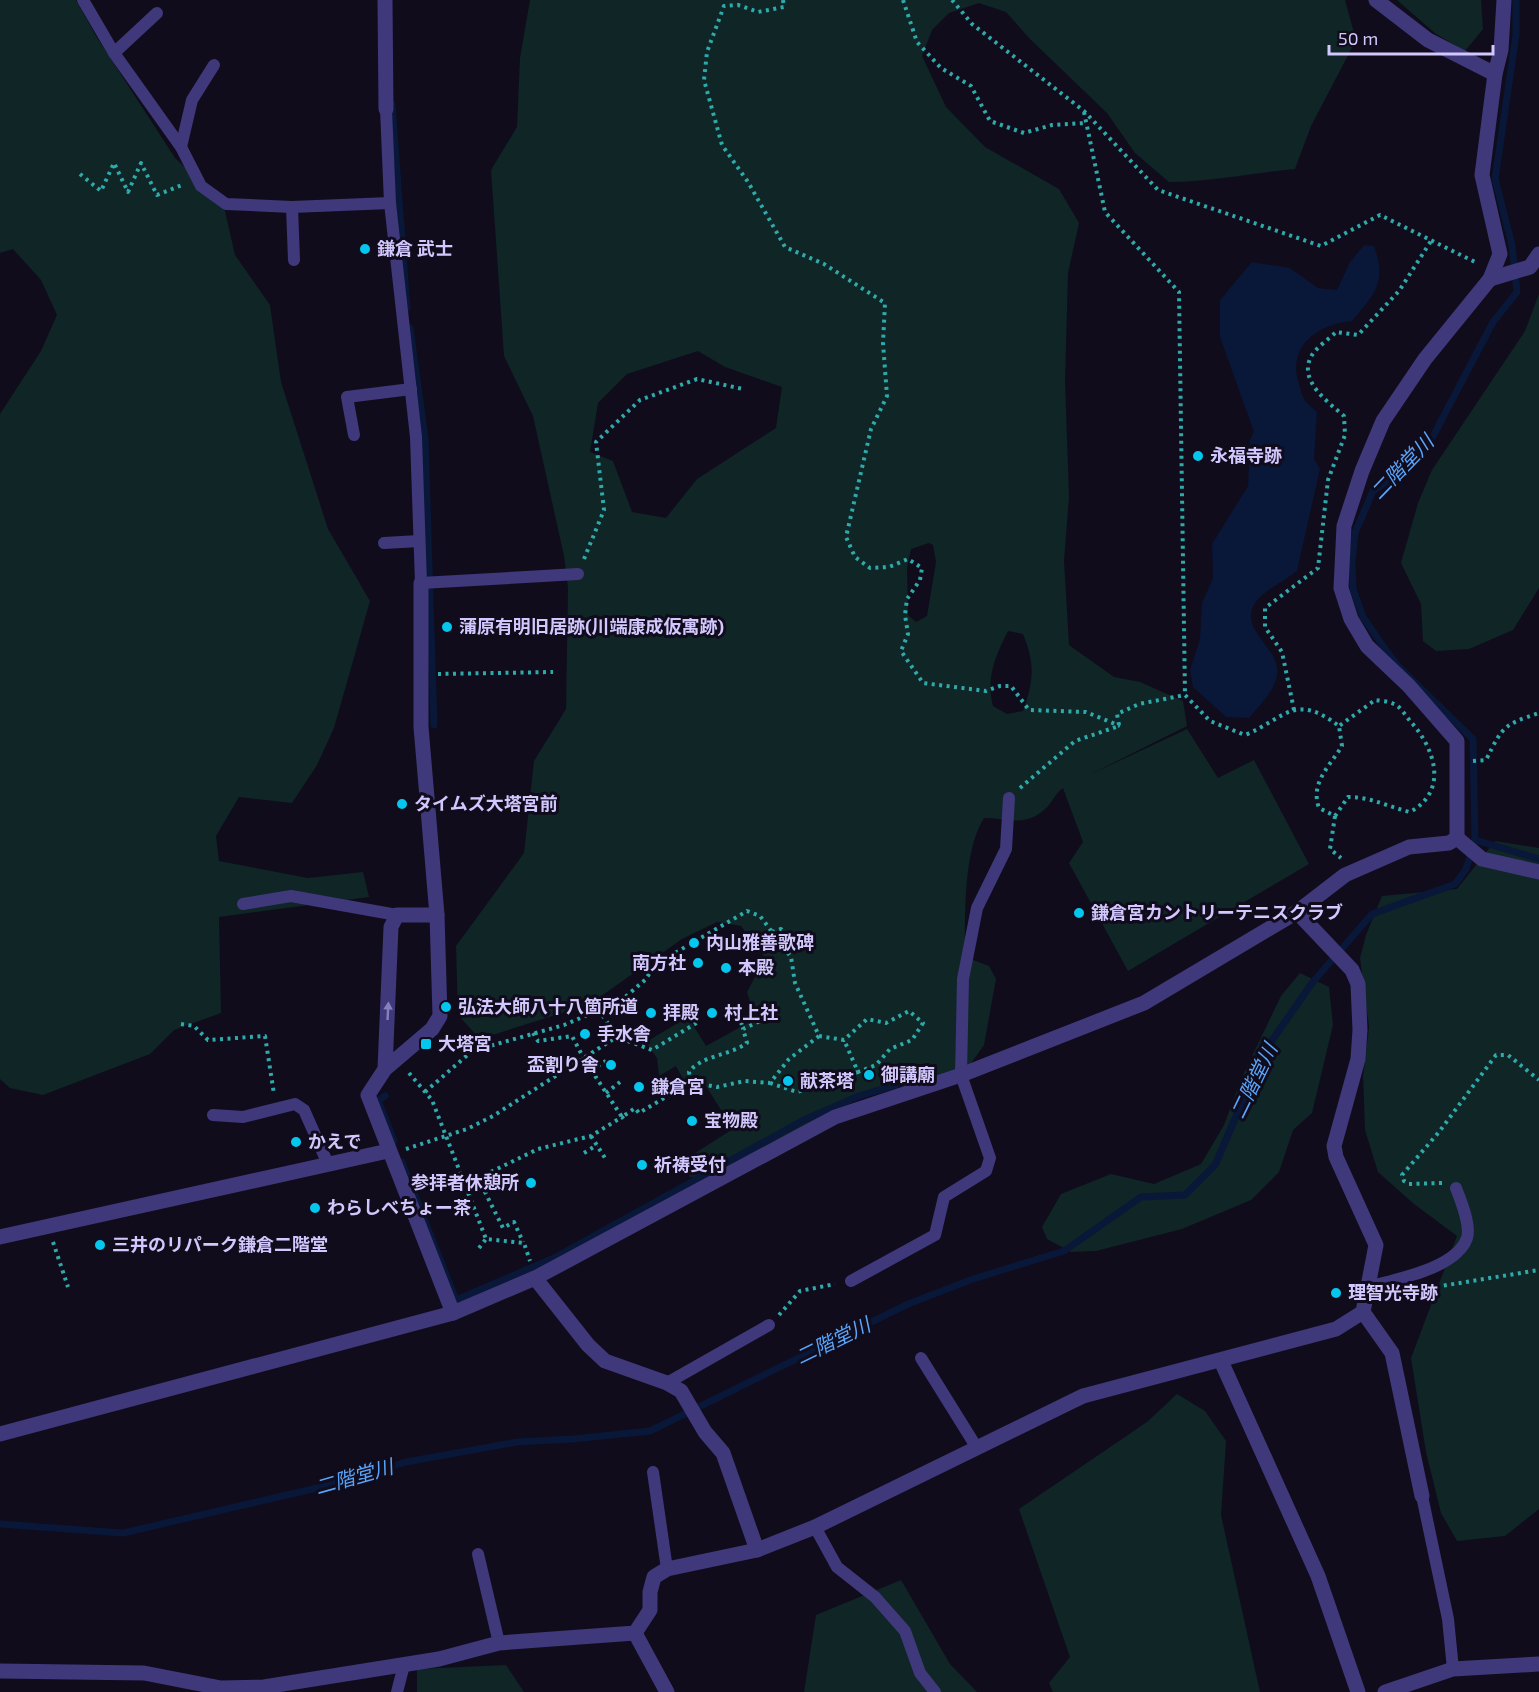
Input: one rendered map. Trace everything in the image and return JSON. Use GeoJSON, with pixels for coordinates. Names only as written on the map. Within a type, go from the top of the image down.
{"type":"FeatureCollection","features":[{"type":"Feature","properties":{"kind":"street"},"geometry":{"type":"LineString","coordinates":[[385,0],[386,109]]}},
{"type":"Feature","properties":{"kind":"street"},"geometry":{"type":"LineString","coordinates":[[1376,0],[1428,40],[1495,74]]}},
{"type":"Feature","properties":{"kind":"street"},"geometry":{"type":"LineString","coordinates":[[1457,838],[1457,741],[1409,686],[1367,646],[1351,619],[1341,588],[1344,526],[1362,471],[1383,421],[1425,359],[1492,275],[1500,254],[1482,175],[1495,74],[1501,50],[1504,0]]}},
{"type":"Feature","properties":{"kind":"street"},"geometry":{"type":"LineString","coordinates":[[1492,275],[1530,267],[1539,254]]}},
{"type":"Feature","properties":{"kind":"street"},"geometry":{"type":"LineString","coordinates":[[421,584],[423,674],[421,727],[437,915],[440,1016],[432,1029],[385,1069],[368,1095],[453,1313]]}},
{"type":"Feature","properties":{"kind":"street"},"geometry":{"type":"LineString","coordinates":[[1457,838],[1482,859],[1539,872]]}},
{"type":"Feature","properties":{"kind":"street"},"geometry":{"type":"LineString","coordinates":[[0,1434],[453,1313],[835,1117],[961,1075],[1144,1003],[1297,912],[1345,875],[1409,847],[1449,843],[1457,838]]}},
{"type":"Feature","properties":{"kind":"street"},"geometry":{"type":"LineString","coordinates":[[635,1633],[650,1610],[650,1592],[654,1577],[667,1569],[757,1550],[815,1527],[1083,1396],[1336,1329],[1363,1312],[1376,1245],[1336,1157],[1334,1146],[1358,1059],[1360,1030],[1358,984],[1352,970],[1297,912]]}},
{"type":"Feature","properties":{"kind":"street"},"geometry":{"type":"LineString","coordinates":[[385,1069],[391,927],[397,915],[437,915]]}},
{"type":"Feature","properties":{"kind":"street"},"geometry":{"type":"LineString","coordinates":[[0,1237],[388,1151]]}},
{"type":"Feature","properties":{"kind":"street"},"geometry":{"type":"LineString","coordinates":[[533,1272],[588,1345],[605,1361],[667,1383],[681,1391],[705,1432],[723,1453],[757,1550]]}},
{"type":"Feature","properties":{"kind":"street"},"geometry":{"type":"LineString","coordinates":[[1363,1312],[1392,1353],[1422,1496]]}},
{"type":"Feature","properties":{"kind":"street"},"geometry":{"type":"LineString","coordinates":[[1221,1361],[1318,1576],[1358,1692]]}},
{"type":"Feature","properties":{"kind":"street"},"geometry":{"type":"LineString","coordinates":[[0,1671],[144,1673],[221,1688],[264,1687],[440,1659],[500,1643],[635,1633]]}},
{"type":"Feature","properties":{"kind":"street"},"geometry":{"type":"LineString","coordinates":[[635,1633],[667,1692]]}},
{"type":"Feature","properties":{"kind":"street"},"geometry":{"type":"LineString","coordinates":[[1385,1692],[1453,1669],[1539,1664]]}},
{"type":"Feature","properties":{"kind":"lane"},"geometry":{"type":"LineString","coordinates":[[83,0],[114,53],[181,147],[201,186],[226,204],[292,207],[390,203]]}},
{"type":"Feature","properties":{"kind":"lane"},"geometry":{"type":"LineString","coordinates":[[114,53],[157,13]]}},
{"type":"Feature","properties":{"kind":"lane"},"geometry":{"type":"LineString","coordinates":[[181,147],[192,100],[214,65]]}},
{"type":"Feature","properties":{"kind":"lane"},"geometry":{"type":"LineString","coordinates":[[386,109],[390,203],[416,437],[421,584],[579,574]]}},
{"type":"Feature","properties":{"kind":"lane"},"geometry":{"type":"LineString","coordinates":[[292,207],[294,260]]}},
{"type":"Feature","properties":{"kind":"lane"},"geometry":{"type":"LineString","coordinates":[[354,435],[347,397],[411,389]]}},
{"type":"Feature","properties":{"kind":"lane"},"geometry":{"type":"LineString","coordinates":[[384,543],[420,541]]}},
{"type":"Feature","properties":{"kind":"lane"},"geometry":{"type":"LineString","coordinates":[[850,1281],[935,1235],[944,1197],[986,1171],[990,1158],[961,1075],[963,980],[977,908],[1006,849],[1010,798]]}},
{"type":"Feature","properties":{"kind":"lane"},"geometry":{"type":"LineString","coordinates":[[243,904],[291,896],[397,915]]}},
{"type":"Feature","properties":{"kind":"lane"},"geometry":{"type":"LineString","coordinates":[[213,1115],[243,1117],[295,1104],[304,1110],[328,1164]]}},
{"type":"Feature","properties":{"kind":"lane"},"geometry":{"type":"LineString","coordinates":[[1368,1287],[1413,1275],[1459,1252],[1468,1236],[1463,1206],[1456,1188]]}},
{"type":"Feature","properties":{"kind":"lane"},"geometry":{"type":"LineString","coordinates":[[667,1383],[769,1325]]}},
{"type":"Feature","properties":{"kind":"lane"},"geometry":{"type":"LineString","coordinates":[[921,1358],[977,1448]]}},
{"type":"Feature","properties":{"kind":"lane"},"geometry":{"type":"LineString","coordinates":[[653,1472],[667,1569]]}},
{"type":"Feature","properties":{"kind":"lane"},"geometry":{"type":"LineString","coordinates":[[1422,1496],[1448,1619],[1453,1669]]}},
{"type":"Feature","properties":{"kind":"lane"},"geometry":{"type":"LineString","coordinates":[[815,1527],[837,1567],[875,1597],[905,1631],[920,1673],[934,1692]]}},
{"type":"Feature","properties":{"kind":"lane"},"geometry":{"type":"LineString","coordinates":[[478,1554],[500,1643]]}},
{"type":"Feature","properties":{"kind":"lane"},"geometry":{"type":"LineString","coordinates":[[397,1692],[404,1665]]}},
{"type":"Feature","properties":{"kind":"path"},"geometry":{"type":"LineString","coordinates":[[724,0],[724,6],[706,52],[704,80],[722,145],[748,182],[785,247],[824,264],[885,303],[883,343],[887,396],[871,429],[846,537],[855,557],[870,568],[889,567],[909,559],[922,568],[920,580],[907,599],[905,615],[908,634],[901,651],[922,683],[986,691],[999,686],[1011,686],[1029,710],[1086,712],[1120,726]]}},
{"type":"Feature","properties":{"kind":"path"},"geometry":{"type":"LineString","coordinates":[[724,6],[738,5],[758,12],[784,7],[783,0]]}},
{"type":"Feature","properties":{"kind":"path"},"geometry":{"type":"LineString","coordinates":[[903,0],[917,42],[941,68],[971,86],[990,121],[1024,134],[1052,125],[1085,123]]}},
{"type":"Feature","properties":{"kind":"path"},"geometry":{"type":"LineString","coordinates":[[952,0],[972,24],[1084,111],[1158,190],[1321,246],[1380,215],[1432,240],[1492,275]]}},
{"type":"Feature","properties":{"kind":"path"},"geometry":{"type":"LineString","coordinates":[[1084,111],[1106,212],[1179,292],[1185,694],[1210,721],[1245,735],[1262,728],[1284,712],[1302,708],[1327,717],[1339,726],[1342,746],[1315,787],[1319,808],[1335,816]]}},
{"type":"Feature","properties":{"kind":"path"},"geometry":{"type":"LineString","coordinates":[[80,174],[101,191],[114,164],[128,192],[141,163],[156,195],[159,195],[182,187],[183,170],[189,163]]}},
{"type":"Feature","properties":{"kind":"path"},"geometry":{"type":"LineString","coordinates":[[1293,710],[1282,652],[1265,627],[1265,608],[1318,568],[1328,480],[1345,435],[1344,416],[1317,392],[1308,373],[1312,355],[1336,332],[1358,335],[1399,291],[1432,240]]}},
{"type":"Feature","properties":{"kind":"path"},"geometry":{"type":"LineString","coordinates":[[579,574],[604,510],[596,442],[640,400],[697,379],[743,389]]}},
{"type":"Feature","properties":{"kind":"path"},"geometry":{"type":"LineString","coordinates":[[423,674],[553,672]]}},
{"type":"Feature","properties":{"kind":"path"},"geometry":{"type":"LineString","coordinates":[[1120,726],[1117,714],[1139,704],[1185,694]]}},
{"type":"Feature","properties":{"kind":"path"},"geometry":{"type":"LineString","coordinates":[[1339,726],[1376,700],[1395,704],[1422,733],[1434,766],[1435,781],[1431,795],[1422,806],[1410,812],[1392,808],[1367,797],[1348,797],[1335,816],[1330,849],[1341,859]]}},
{"type":"Feature","properties":{"kind":"path"},"geometry":{"type":"LineString","coordinates":[[1458,763],[1486,760],[1501,730],[1510,723],[1539,713]]}},
{"type":"Feature","properties":{"kind":"path"},"geometry":{"type":"LineString","coordinates":[[1010,798],[1075,741],[1120,726]]}},
{"type":"Feature","properties":{"kind":"path"},"geometry":{"type":"LineString","coordinates":[[603,1016],[645,980],[656,964],[747,911],[760,916],[788,953],[805,1009],[819,1036]]}},
{"type":"Feature","properties":{"kind":"path"},"geometry":{"type":"LineString","coordinates":[[772,932],[781,929],[793,944],[788,953]]}},
{"type":"Feature","properties":{"kind":"path"},"geometry":{"type":"LineString","coordinates":[[425,1092],[472,1052],[564,1024],[599,1010],[616,1037],[652,1050],[698,1022]]}},
{"type":"Feature","properties":{"kind":"path"},"geometry":{"type":"LineString","coordinates":[[464,1185],[538,1149],[591,1136],[635,1108],[639,1113],[691,1082],[717,1087],[745,1081],[770,1083],[797,1092],[858,1072],[876,1065],[890,1049],[912,1040],[923,1023],[909,1011],[886,1023],[867,1019],[844,1040]]}},
{"type":"Feature","properties":{"kind":"path"},"geometry":{"type":"LineString","coordinates":[[743,1029],[773,1015]]}},
{"type":"Feature","properties":{"kind":"path"},"geometry":{"type":"LineString","coordinates":[[691,1082],[689,1072],[697,1062],[737,1051],[747,1043],[741,1022]]}},
{"type":"Feature","properties":{"kind":"path"},"geometry":{"type":"LineString","coordinates":[[181,1024],[194,1026],[208,1040],[265,1036],[277,1108]]}},
{"type":"Feature","properties":{"kind":"path"},"geometry":{"type":"LineString","coordinates":[[388,1151],[395,1152],[446,1136],[493,1116],[629,1029]]}},
{"type":"Feature","properties":{"kind":"path"},"geometry":{"type":"LineString","coordinates":[[533,1033],[538,1041],[572,1036],[584,1059],[626,1122]]}},
{"type":"Feature","properties":{"kind":"path"},"geometry":{"type":"LineString","coordinates":[[770,1083],[789,1059],[819,1036],[844,1040]]}},
{"type":"Feature","properties":{"kind":"path"},"geometry":{"type":"LineString","coordinates":[[844,1040],[858,1072]]}},
{"type":"Feature","properties":{"kind":"path"},"geometry":{"type":"LineString","coordinates":[[1456,1188],[1446,1183],[1409,1184],[1404,1181],[1402,1175],[1439,1132],[1496,1055],[1508,1055],[1539,1080]]}},
{"type":"Feature","properties":{"kind":"path"},"geometry":{"type":"LineString","coordinates":[[591,1070],[606,1060]]}},
{"type":"Feature","properties":{"kind":"path"},"geometry":{"type":"LineString","coordinates":[[409,1073],[432,1100],[486,1239]]}},
{"type":"Feature","properties":{"kind":"path"},"geometry":{"type":"LineString","coordinates":[[606,1093],[620,1082]]}},
{"type":"Feature","properties":{"kind":"path"},"geometry":{"type":"LineString","coordinates":[[591,1136],[605,1158]]}},
{"type":"Feature","properties":{"kind":"path"},"geometry":{"type":"LineString","coordinates":[[584,1153],[597,1145]]}},
{"type":"Feature","properties":{"kind":"path"},"geometry":{"type":"LineString","coordinates":[[478,1178],[503,1228],[514,1222],[524,1243],[533,1272]]}},
{"type":"Feature","properties":{"kind":"path"},"geometry":{"type":"LineString","coordinates":[[48,1227],[68,1287]]}},
{"type":"Feature","properties":{"kind":"path"},"geometry":{"type":"LineString","coordinates":[[486,1239],[524,1243]]}},
{"type":"Feature","properties":{"kind":"path"},"geometry":{"type":"LineString","coordinates":[[479,1248],[486,1239]]}},
{"type":"Feature","properties":{"kind":"path"},"geometry":{"type":"LineString","coordinates":[[1427,1289],[1539,1270]]}},
{"type":"Feature","properties":{"kind":"path"},"geometry":{"type":"LineString","coordinates":[[769,1325],[800,1291],[850,1281]]}},
{"type":"Feature","properties":{"kind":"green space"},"geometry":{"type":"Polygon","coordinates":[[[0,0],[76,0],[96,36],[175,158],[223,202],[235,255],[270,305],[281,382],[328,529],[370,601],[334,728],[317,765],[292,803],[239,797],[216,836],[219,861],[308,878],[363,872],[369,897],[219,917],[221,1013],[174,1030],[150,1054],[43,1095],[10,1088],[0,1079],[0,414],[41,351],[57,315],[41,280],[13,249],[0,253],[0,0]]]}},
{"type":"Feature","properties":{"kind":"green space"},"geometry":{"type":"Polygon","coordinates":[[[530,0],[1345,0],[1356,40],[1311,126],[1295,169],[1216,179],[1169,182],[1135,153],[1107,113],[1030,39],[1006,12],[979,3],[949,13],[932,30],[922,56],[946,107],[985,147],[1059,189],[1079,223],[1068,273],[1065,380],[1069,497],[1064,561],[1069,645],[1114,677],[1140,682],[1183,701],[1187,726],[1089,775],[1187,729],[1218,778],[1254,760],[1309,864],[1128,971],[1069,863],[1083,842],[1063,788],[1047,808],[1030,818],[1016,820],[984,818],[972,848],[969,866],[965,904],[965,957],[989,966],[996,979],[984,1045],[967,1069],[914,1085],[879,1088],[713,1176],[690,1177],[684,1160],[733,1129],[704,1083],[684,1081],[676,1066],[659,1076],[657,1058],[646,1042],[688,1017],[706,1046],[755,1019],[747,992],[765,958],[741,926],[717,922],[682,939],[590,1004],[480,1039],[458,1015],[456,946],[524,853],[534,761],[566,709],[568,588],[564,556],[533,416],[504,356],[491,170],[517,127],[520,58],[530,0]],[[698,351],[627,374],[598,403],[590,452],[613,461],[632,512],[666,518],[697,479],[776,428],[782,387],[725,367],[698,351]],[[929,543],[911,549],[907,568],[908,615],[916,622],[927,616],[936,562],[933,545],[929,543]],[[1008,631],[991,676],[993,706],[1007,714],[1023,711],[1032,672],[1030,654],[1023,634],[1008,631]]]}},
{"type":"Feature","properties":{"kind":"green space"},"geometry":{"type":"Polygon","coordinates":[[[1397,0],[1481,0],[1483,29],[1465,51],[1436,34],[1397,0]]]}},
{"type":"Feature","properties":{"kind":"green space"},"geometry":{"type":"Polygon","coordinates":[[[1539,294],[1539,588],[1513,630],[1469,649],[1436,651],[1423,641],[1421,604],[1401,563],[1418,503],[1432,470],[1525,331],[1539,294]]]}},
{"type":"Feature","properties":{"kind":"green space"},"geometry":{"type":"Polygon","coordinates":[[[1495,841],[1539,848],[1539,1509],[1505,1536],[1457,1541],[1441,1513],[1426,1452],[1411,1358],[1457,1236],[1414,1204],[1378,1172],[1365,1130],[1363,1076],[1369,1027],[1360,958],[1366,935],[1382,896],[1457,889],[1495,841]]]}},
{"type":"Feature","properties":{"kind":"green space"},"geometry":{"type":"Polygon","coordinates":[[[1300,973],[1329,987],[1333,1025],[1312,1113],[1293,1130],[1279,1172],[1251,1200],[1182,1229],[1096,1251],[1071,1252],[1047,1239],[1042,1227],[1061,1194],[1111,1174],[1154,1184],[1201,1164],[1224,1125],[1242,1077],[1281,996],[1300,973]]]}},
{"type":"Feature","properties":{"kind":"green space"},"geometry":{"type":"Polygon","coordinates":[[[1177,1394],[1205,1411],[1226,1441],[1221,1515],[1260,1692],[1053,1692],[1049,1683],[1070,1657],[1019,1509],[1147,1422],[1177,1394]]]}},
{"type":"Feature","properties":{"kind":"green space"},"geometry":{"type":"Polygon","coordinates":[[[901,1580],[950,1664],[977,1692],[804,1692],[816,1615],[901,1580]]]}},
{"type":"Feature","properties":{"kind":"green space"},"geometry":{"type":"Polygon","coordinates":[[[506,1665],[524,1692],[417,1692],[417,1669],[506,1665]]]}},
{"type":"Feature","properties":{"kind":"water"},"geometry":{"type":"Polygon","coordinates":[[[1364,245],[1374,246],[1378,258],[1379,278],[1372,295],[1352,321],[1329,326],[1318,332],[1309,338],[1298,356],[1296,368],[1302,395],[1317,412],[1314,459],[1320,469],[1297,571],[1259,598],[1252,609],[1251,619],[1254,628],[1277,665],[1277,676],[1269,693],[1249,718],[1226,717],[1193,687],[1190,670],[1200,639],[1202,603],[1213,578],[1212,544],[1248,486],[1250,440],[1254,432],[1220,337],[1220,300],[1252,262],[1290,268],[1318,288],[1337,290],[1350,262],[1364,245]]]}},
{"type":"Feature","properties":{"kind":"waterway","name":"二階堂川"},"geometry":{"type":"LineString","coordinates":[[0,1524],[123,1533],[317,1488],[406,1462],[517,1442],[650,1431],[908,1304],[973,1279],[1064,1251],[1141,1197],[1185,1195],[1215,1165],[1264,1052],[1312,983],[1372,914],[1455,884],[1466,869],[1475,840],[1473,739],[1399,667],[1363,617],[1353,589],[1352,562],[1355,533],[1373,491],[1401,472],[1430,442],[1493,322],[1517,292],[1512,245],[1495,179],[1516,35],[1516,0]]}},
{"type":"Feature","properties":{"kind":"waterway"},"geometry":{"type":"LineString","coordinates":[[392,104],[407,308]]}},
{"type":"Feature","properties":{"kind":"waterway"},"geometry":{"type":"LineString","coordinates":[[410,328],[425,438],[434,725]]}},
{"type":"Feature","properties":{"kind":"waterway","name":"二階堂川"},"geometry":{"type":"LineString","coordinates":[[1475,840],[1539,859]]}},
{"type":"Feature","properties":{"kind":"waterway"},"geometry":{"type":"LineString","coordinates":[[402,1162],[456,1300],[554,1258],[804,1120],[859,1096],[896,1085]]}},
{"type":"Feature","properties":{"kind":"waterway"},"geometry":{"type":"LineString","coordinates":[[385,1096],[378,1100],[394,1141]]}},
{"type":"Feature","properties":{"kind":"place","name":"鎌倉 武士"},"geometry":{"type":"Point","coordinates":[365,249]}},
{"type":"Feature","properties":{"kind":"place","name":"永福寺跡"},"geometry":{"type":"Point","coordinates":[1198,456]}},
{"type":"Feature","properties":{"kind":"place","name":"蒲原有明旧居跡(川端康成仮寓跡)"},"geometry":{"type":"Point","coordinates":[447,627]}},
{"type":"Feature","properties":{"kind":"place","name":"タイムズ大塔宮前"},"geometry":{"type":"Point","coordinates":[402,804]}},
{"type":"Feature","properties":{"kind":"place","name":"鎌倉宮カントリーテニスクラブ"},"geometry":{"type":"Point","coordinates":[1079,913]}},
{"type":"Feature","properties":{"kind":"place","name":"内山雅善歌碑"},"geometry":{"type":"Point","coordinates":[694,943]}},
{"type":"Feature","properties":{"kind":"place","name":"南方社"},"geometry":{"type":"Point","coordinates":[698,963]}},
{"type":"Feature","properties":{"kind":"place","name":"本殿"},"geometry":{"type":"Point","coordinates":[726,968]}},
{"type":"Feature","properties":{"kind":"place","name":"弘法大師八十八箇所道"},"geometry":{"type":"Point","coordinates":[446,1007]}},
{"type":"Feature","properties":{"kind":"place","name":"拝殿"},"geometry":{"type":"Point","coordinates":[651,1013]}},
{"type":"Feature","properties":{"kind":"place","name":"村上社"},"geometry":{"type":"Point","coordinates":[712,1013]}},
{"type":"Feature","properties":{"kind":"place","name":"手水舎"},"geometry":{"type":"Point","coordinates":[585,1034]}},
{"type":"Feature","properties":{"kind":"place","name":"大塔宮"},"geometry":{"type":"Point","coordinates":[426,1044]}},
{"type":"Feature","properties":{"kind":"place","name":"盃割り舎"},"geometry":{"type":"Point","coordinates":[611,1065]}},
{"type":"Feature","properties":{"kind":"place","name":"御講廟"},"geometry":{"type":"Point","coordinates":[869,1075]}},
{"type":"Feature","properties":{"kind":"place","name":"献茶塔"},"geometry":{"type":"Point","coordinates":[788,1081]}},
{"type":"Feature","properties":{"kind":"place","name":"鎌倉宮"},"geometry":{"type":"Point","coordinates":[639,1087]}},
{"type":"Feature","properties":{"kind":"place","name":"宝物殿"},"geometry":{"type":"Point","coordinates":[692,1121]}},
{"type":"Feature","properties":{"kind":"place","name":"かえで"},"geometry":{"type":"Point","coordinates":[296,1142]}},
{"type":"Feature","properties":{"kind":"place","name":"祈祷受付"},"geometry":{"type":"Point","coordinates":[642,1165]}},
{"type":"Feature","properties":{"kind":"place","name":"参拝者休憩所"},"geometry":{"type":"Point","coordinates":[531,1183]}},
{"type":"Feature","properties":{"kind":"place","name":"わらしべちょー茶"},"geometry":{"type":"Point","coordinates":[315,1208]}},
{"type":"Feature","properties":{"kind":"place","name":"三井のリパーク鎌倉二階堂"},"geometry":{"type":"Point","coordinates":[100,1245]}},
{"type":"Feature","properties":{"kind":"place","name":"理智光寺跡"},"geometry":{"type":"Point","coordinates":[1336,1293]}}]}
